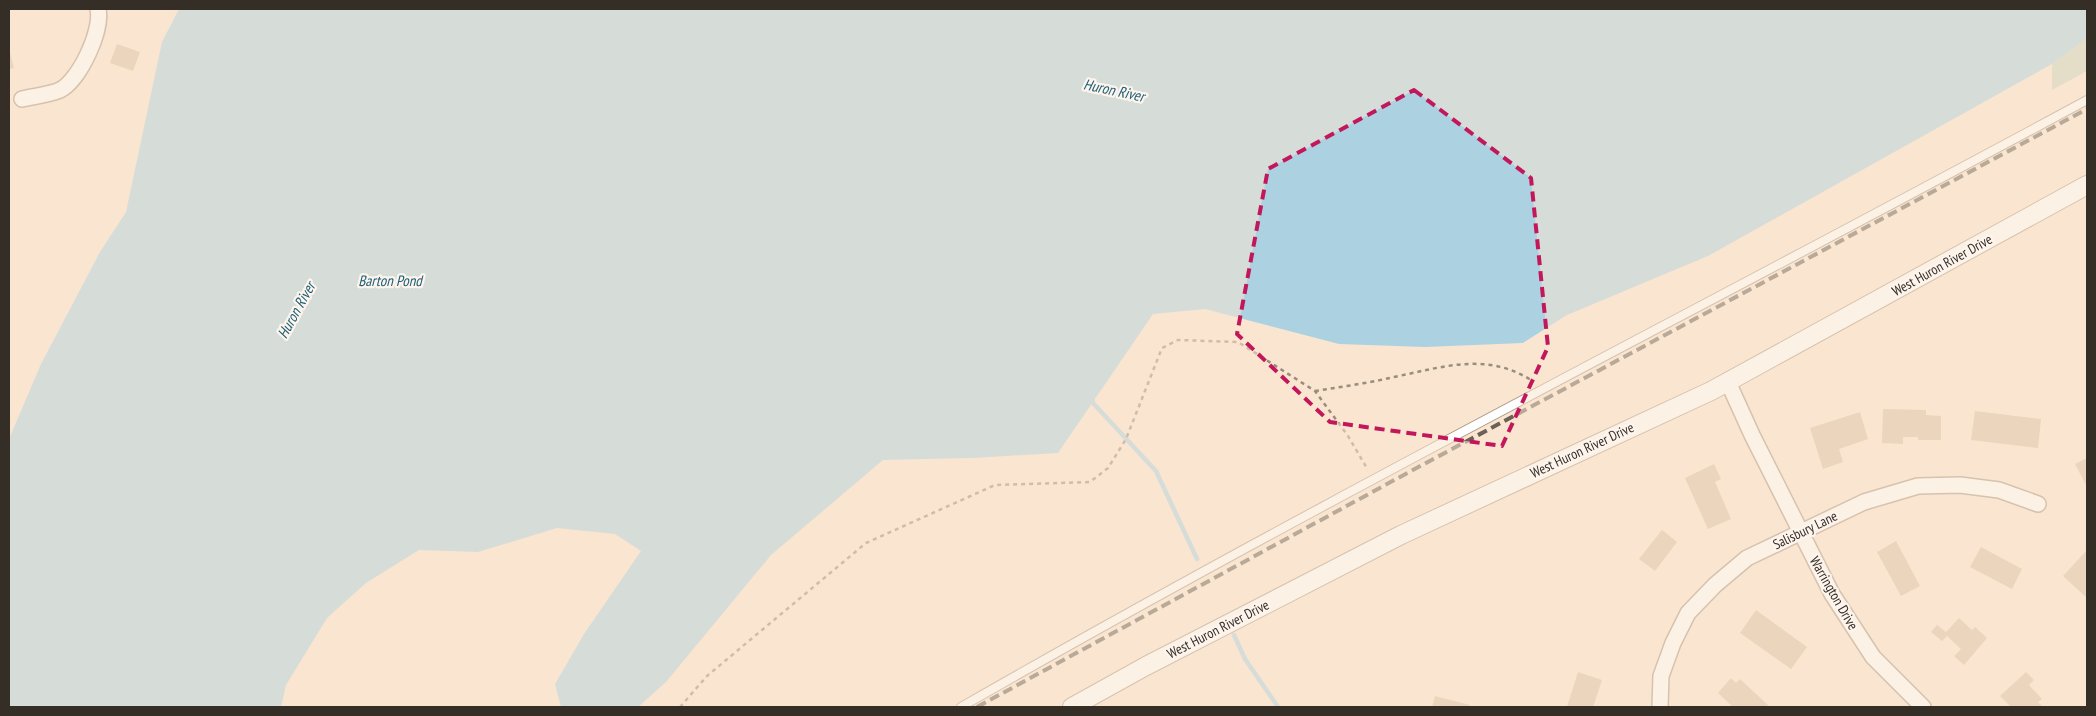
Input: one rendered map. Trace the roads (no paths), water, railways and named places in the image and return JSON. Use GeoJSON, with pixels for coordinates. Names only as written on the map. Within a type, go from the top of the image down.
{"type":"FeatureCollection","features":[{"type":"Feature","properties":{"kind":"street"},"geometry":{"type":"LineString","coordinates":[[22,99],[60,90],[74,77],[93,45],[98,9]]}},
{"type":"Feature","properties":{"kind":"street","name":"West Huron River Drive"},"geometry":{"type":"LineString","coordinates":[[1072,707],[1146,666],[1401,535],[1728,382],[2087,186]]}},
{"type":"Feature","properties":{"kind":"street","name":"Warrington Drive"},"geometry":{"type":"LineString","coordinates":[[1728,382],[1832,594],[1873,657],[1923,707]]}},
{"type":"Feature","properties":{"kind":"street","name":"Salisbury Lane"},"geometry":{"type":"LineString","coordinates":[[1660,707],[1661,676],[1673,643],[1688,613],[1715,585],[1747,558],[1864,502],[1918,486],[1960,485],[1999,490],[2038,504]]}},
{"type":"Feature","properties":{"kind":"lane"},"geometry":{"type":"LineString","coordinates":[[961,707],[1542,388],[1923,189],[2087,100]]}},
{"type":"Feature","properties":{"kind":"water","name":"Barton Pond"},"geometry":{"type":"Polygon","coordinates":[[[179,9],[2087,9],[2087,38],[2052,64],[1708,256],[1567,315],[1523,343],[1425,347],[1339,344],[1205,309],[1153,314],[1058,453],[972,458],[883,460],[771,555],[666,682],[638,707],[561,707],[555,684],[584,634],[641,551],[615,534],[557,528],[478,552],[419,550],[366,583],[327,618],[286,685],[281,707],[9,707],[9,439],[41,364],[100,252],[126,212],[162,42],[179,9]]]}},
{"type":"Feature","properties":{"kind":"waterway"},"geometry":{"type":"LineString","coordinates":[[1092,397],[1093,403],[1156,471],[1197,559]]}},
{"type":"Feature","properties":{"kind":"waterway"},"geometry":{"type":"LineString","coordinates":[[1234,635],[1245,659],[1278,707]]}},
{"type":"Feature","properties":{"kind":"railway"},"geometry":{"type":"LineString","coordinates":[[977,707],[1411,471],[2087,109]]}},
{"type":"Feature","properties":{"kind":"water label","name":"Huron River"},"geometry":{"type":"Point","coordinates":[1114,90]}},
{"type":"Feature","properties":{"kind":"water label","name":"Huron River"},"geometry":{"type":"Point","coordinates":[296,310]}}]}
